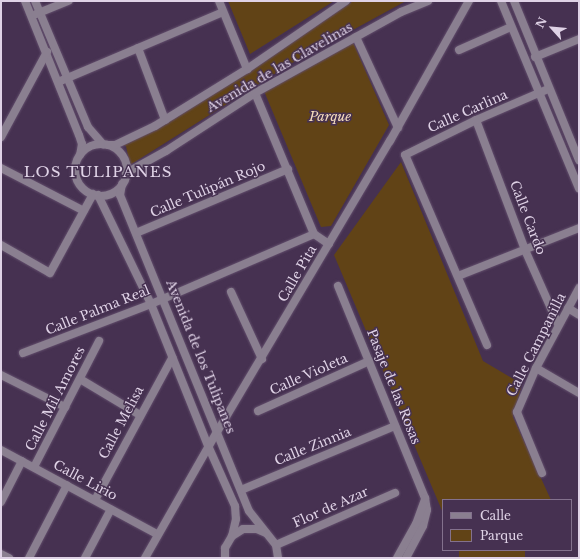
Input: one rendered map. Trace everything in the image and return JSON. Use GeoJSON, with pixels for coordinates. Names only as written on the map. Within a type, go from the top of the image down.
{"type":"FeatureCollection","features":[{"type":"Feature","properties":{"kind":"street"},"geometry":{"type":"LineString","coordinates":[[25,1],[47,52],[82,144],[75,170],[77,180],[83,189],[96,195],[109,194],[122,184],[126,173],[123,158],[117,150],[105,144],[88,127],[36,1]]}},
{"type":"Feature","properties":{"kind":"street"},"geometry":{"type":"LineString","coordinates":[[31,16],[69,1]]}},
{"type":"Feature","properties":{"kind":"street"},"geometry":{"type":"LineString","coordinates":[[219,1],[247,68]]}},
{"type":"Feature","properties":{"kind":"street","name":"Avenida de las Clavelinas"},"geometry":{"type":"LineString","coordinates":[[126,173],[166,151],[255,93],[356,37],[428,1]]}},
{"type":"Feature","properties":{"kind":"street","name":"Calle Pita"},"geometry":{"type":"LineString","coordinates":[[145,558],[217,432],[262,359],[398,128],[469,1]]}},
{"type":"Feature","properties":{"kind":"street"},"geometry":{"type":"LineString","coordinates":[[501,1],[538,93],[579,188]]}},
{"type":"Feature","properties":{"kind":"street"},"geometry":{"type":"LineString","coordinates":[[514,1],[535,58],[579,160]]}},
{"type":"Feature","properties":{"kind":"street","name":"Avenida de las Clavelinas"},"geometry":{"type":"LineString","coordinates":[[105,144],[115,145],[165,120],[247,68],[344,2]]}},
{"type":"Feature","properties":{"kind":"street"},"geometry":{"type":"LineString","coordinates":[[58,82],[223,12]]}},
{"type":"Feature","properties":{"kind":"street"},"geometry":{"type":"LineString","coordinates":[[459,50],[511,27]]}},
{"type":"Feature","properties":{"kind":"street"},"geometry":{"type":"LineString","coordinates":[[356,37],[398,128]]}},
{"type":"Feature","properties":{"kind":"street"},"geometry":{"type":"LineString","coordinates":[[535,58],[579,39]]}},
{"type":"Feature","properties":{"kind":"street"},"geometry":{"type":"LineString","coordinates":[[138,48],[165,120]]}},
{"type":"Feature","properties":{"kind":"street"},"geometry":{"type":"LineString","coordinates":[[1,137],[47,52]]}},
{"type":"Feature","properties":{"kind":"street","name":"Calle Carlina"},"geometry":{"type":"LineString","coordinates":[[458,276],[405,159],[407,152],[548,89]]}},
{"type":"Feature","properties":{"kind":"street"},"geometry":{"type":"LineString","coordinates":[[255,93],[314,234],[329,244]]}},
{"type":"Feature","properties":{"kind":"street","name":"Calle Cardo"},"geometry":{"type":"LineString","coordinates":[[476,120],[525,250],[558,324]]}},
{"type":"Feature","properties":{"kind":"street"},"geometry":{"type":"LineString","coordinates":[[80,155],[88,148],[105,144]]}},
{"type":"Feature","properties":{"kind":"street"},"geometry":{"type":"LineString","coordinates":[[1,168],[84,211]]}},
{"type":"Feature","properties":{"kind":"street","name":"Calle Tulipán Rojo"},"geometry":{"type":"LineString","coordinates":[[136,233],[288,169]]}},
{"type":"Feature","properties":{"kind":"street","name":"Avenida de los Tulipanes"},"geometry":{"type":"LineString","coordinates":[[122,184],[120,195],[163,297],[249,511],[269,534],[276,546],[278,558]]}},
{"type":"Feature","properties":{"kind":"street"},"geometry":{"type":"LineString","coordinates":[[1,245],[50,273],[84,211],[96,195]]}},
{"type":"Feature","properties":{"kind":"street","name":"Avenida de los Tulipanes"},"geometry":{"type":"LineString","coordinates":[[96,195],[151,304],[209,448],[235,506],[236,519],[232,536],[225,548],[225,558]]}},
{"type":"Feature","properties":{"kind":"street"},"geometry":{"type":"LineString","coordinates":[[487,345],[458,276],[579,228]]}},
{"type":"Feature","properties":{"kind":"street","name":"Calle Palma Real"},"geometry":{"type":"LineString","coordinates":[[23,353],[151,304],[163,297],[314,234]]}},
{"type":"Feature","properties":{"kind":"street","name":"Pasaje de las Rosas"},"geometry":{"type":"LineString","coordinates":[[338,286],[425,498]]}},
{"type":"Feature","properties":{"kind":"street","name":"Calle Campanilla"},"geometry":{"type":"LineString","coordinates":[[542,473],[517,412],[536,368],[558,324],[579,288]]}},
{"type":"Feature","properties":{"kind":"street"},"geometry":{"type":"LineString","coordinates":[[231,292],[262,359]]}},
{"type":"Feature","properties":{"kind":"street"},"geometry":{"type":"LineString","coordinates":[[568,308],[579,315]]}},
{"type":"Feature","properties":{"kind":"street","name":"Calle Mil Amores"},"geometry":{"type":"LineString","coordinates":[[34,467],[99,341]]}},
{"type":"Feature","properties":{"kind":"street","name":"Calle Melisa"},"geometry":{"type":"LineString","coordinates":[[95,500],[172,358]]}},
{"type":"Feature","properties":{"kind":"street","name":"Calle Violeta"},"geometry":{"type":"LineString","coordinates":[[258,411],[369,361]]}},
{"type":"Feature","properties":{"kind":"street"},"geometry":{"type":"LineString","coordinates":[[536,368],[579,393]]}},
{"type":"Feature","properties":{"kind":"street"},"geometry":{"type":"LineString","coordinates":[[1,375],[65,407]]}},
{"type":"Feature","properties":{"kind":"street"},"geometry":{"type":"LineString","coordinates":[[80,379],[140,415]]}},
{"type":"Feature","properties":{"kind":"street","name":"Calle Zinnia"},"geometry":{"type":"LineString","coordinates":[[241,490],[395,426]]}},
{"type":"Feature","properties":{"kind":"street","name":"Calle Lirio"},"geometry":{"type":"LineString","coordinates":[[1,450],[158,534]]}},
{"type":"Feature","properties":{"kind":"street"},"geometry":{"type":"LineString","coordinates":[[1,502],[22,461]]}},
{"type":"Feature","properties":{"kind":"street"},"geometry":{"type":"LineString","coordinates":[[29,558],[67,485]]}},
{"type":"Feature","properties":{"kind":"street","name":"Flor de Azar"},"geometry":{"type":"LineString","coordinates":[[276,546],[395,493]]}},
{"type":"Feature","properties":{"kind":"street"},"geometry":{"type":"LineString","coordinates":[[397,558],[416,524],[425,498]]}},
{"type":"Feature","properties":{"kind":"street"},"geometry":{"type":"LineString","coordinates":[[406,558],[423,526],[427,510],[425,498]]}},
{"type":"Feature","properties":{"kind":"street"},"geometry":{"type":"LineString","coordinates":[[85,558],[111,509]]}},
{"type":"Feature","properties":{"kind":"street"},"geometry":{"type":"LineString","coordinates":[[232,536],[243,529],[257,528],[269,534]]}},
{"type":"Feature","properties":{"kind":"green space"},"geometry":{"type":"Polygon","coordinates":[[[228,1],[334,1],[250,54],[228,1]]]}},
{"type":"Feature","properties":{"kind":"green space"},"geometry":{"type":"Polygon","coordinates":[[[353,1],[406,1],[292,63],[130,165],[126,146],[122,145],[252,70],[353,1]]]}},
{"type":"Feature","properties":{"kind":"green space","name":"Parque"},"geometry":{"type":"Polygon","coordinates":[[[352,40],[389,125],[331,226],[321,227],[264,91],[352,40]]]}},
{"type":"Feature","properties":{"kind":"green space"},"geometry":{"type":"Polygon","coordinates":[[[401,162],[483,361],[522,384],[513,417],[551,499],[442,499],[442,511],[334,255],[401,162]]]}},
{"type":"Feature","properties":{"kind":"green space"},"geometry":{"type":"Polygon","coordinates":[[[459,551],[525,551],[525,558],[459,558],[459,551]]]}},
{"type":"Feature","properties":{"kind":"district","name":"LOS TULIPANES"},"geometry":{"type":"Point","coordinates":[98,172]}}]}
